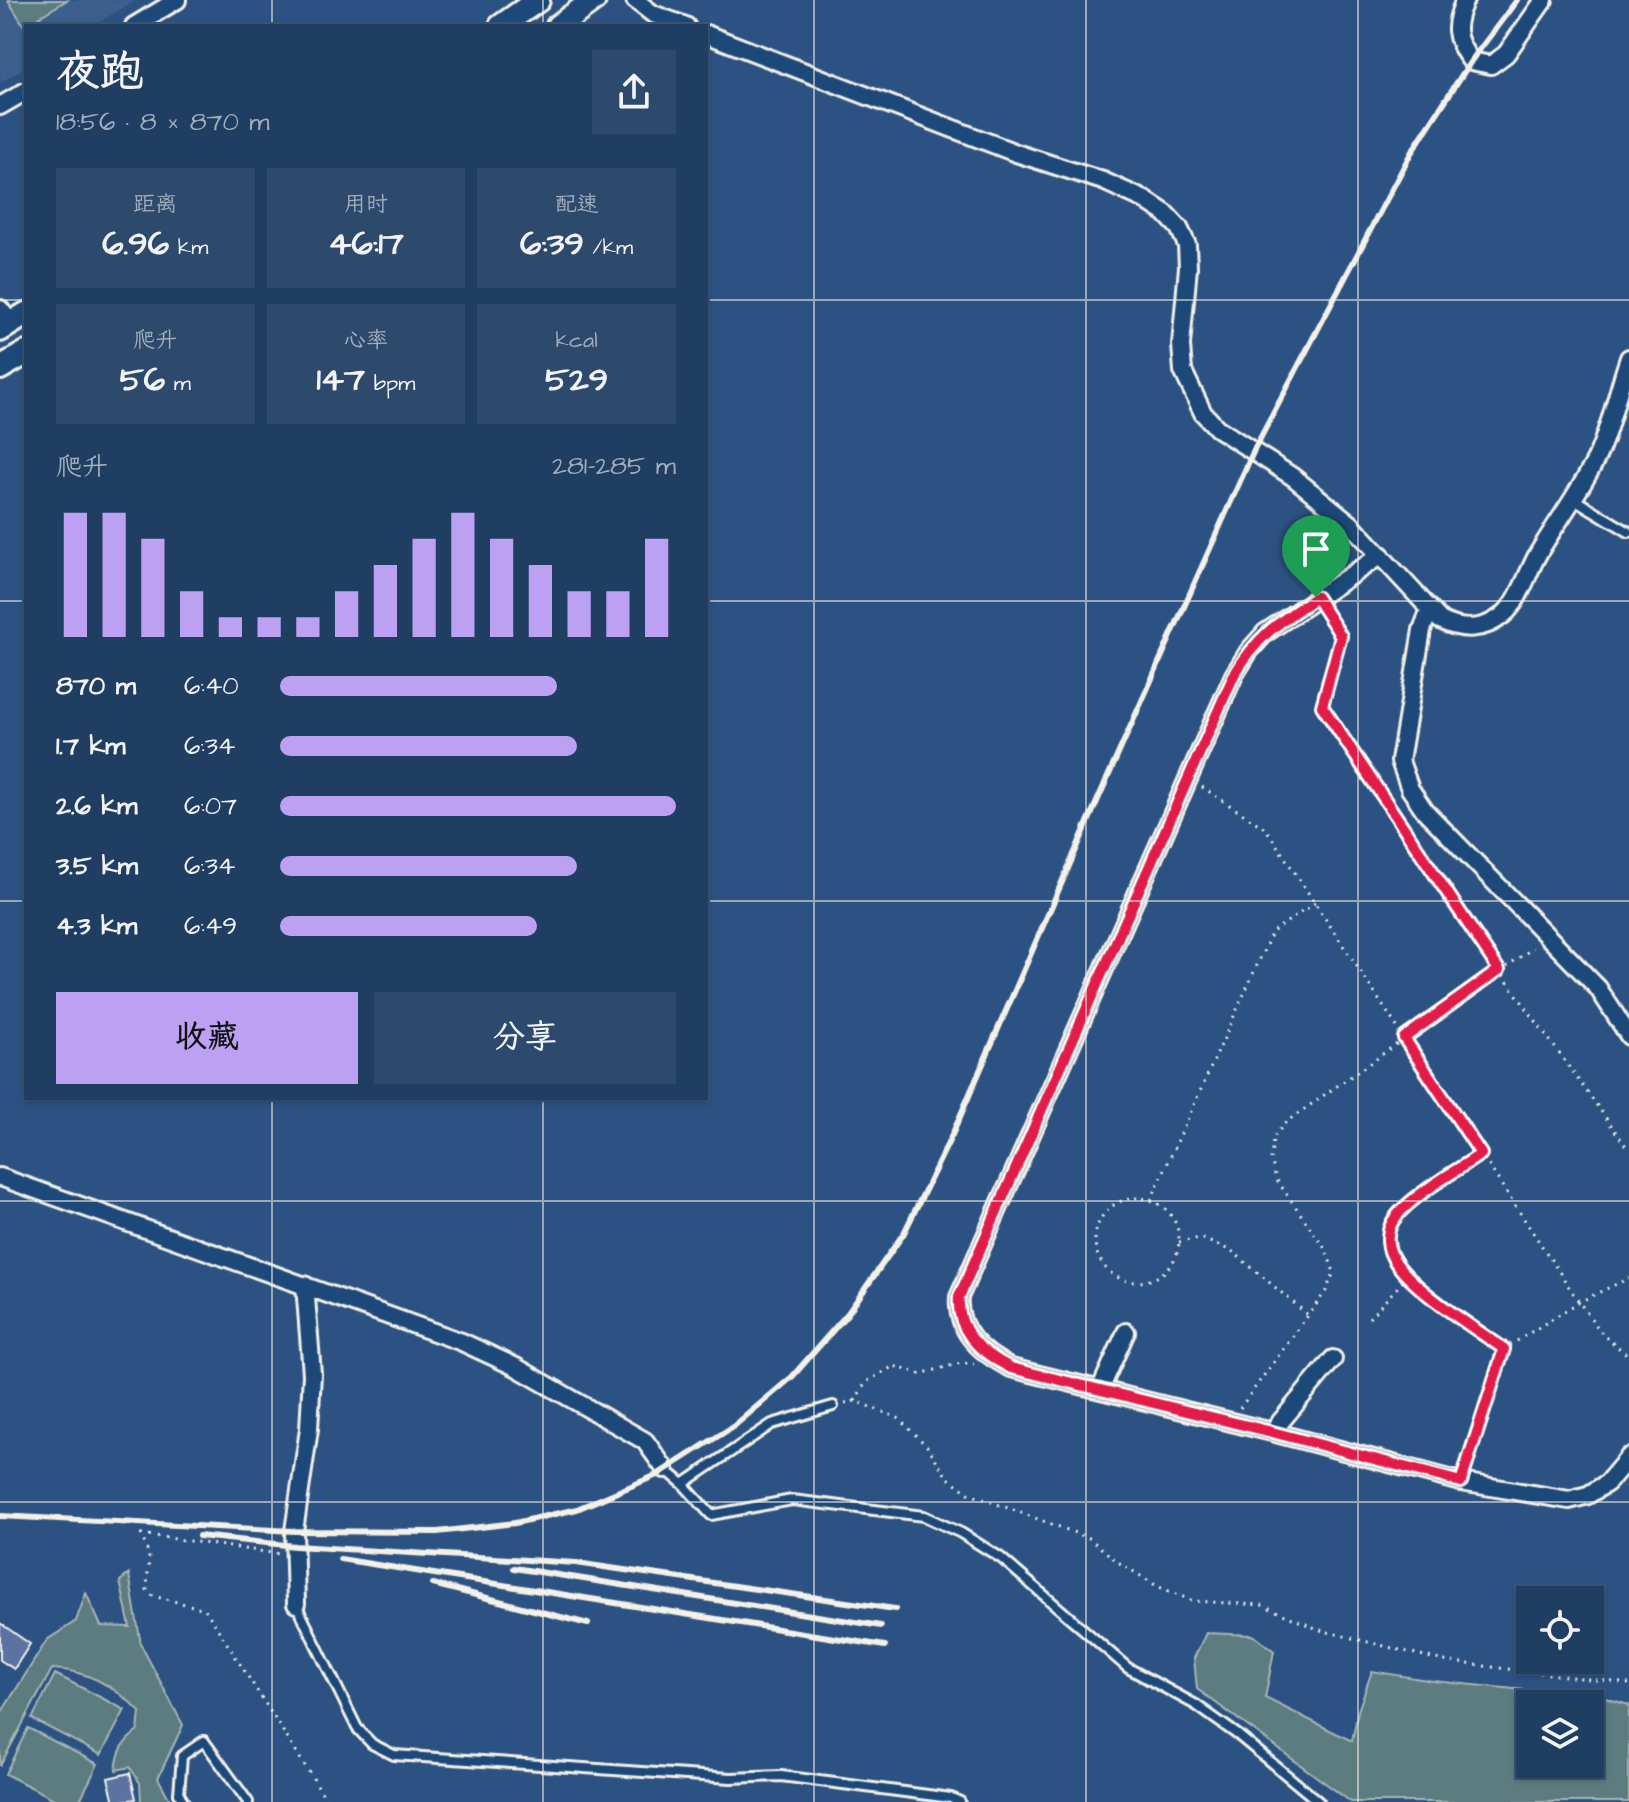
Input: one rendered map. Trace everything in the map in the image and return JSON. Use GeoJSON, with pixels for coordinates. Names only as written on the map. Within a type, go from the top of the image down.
{"type":"FeatureCollection","features":[{"type":"Feature","properties":{"kind":"main road"},"geometry":{"type":"LineString","coordinates":[[504,24],[538,0]]}},
{"type":"Feature","properties":{"kind":"main road"},"geometry":{"type":"LineString","coordinates":[[561,24],[594,0]]}},
{"type":"Feature","properties":{"kind":"main road"},"geometry":{"type":"LineString","coordinates":[[0,368],[24,354]]}},
{"type":"Feature","properties":{"kind":"street"},"geometry":{"type":"LineString","coordinates":[[137,24],[177,0]]}},
{"type":"Feature","properties":{"kind":"street"},"geometry":{"type":"LineString","coordinates":[[635,0],[653,14],[680,24]]}},
{"type":"Feature","properties":{"kind":"street"},"geometry":{"type":"LineString","coordinates":[[1465,0],[1455,21],[1461,48],[1471,61],[1491,65],[1506,54],[1544,0]]}},
{"type":"Feature","properties":{"kind":"street"},"geometry":{"type":"LineString","coordinates":[[708,35],[1016,153],[1103,181],[1165,213],[1179,228],[1187,245],[1181,345],[1183,371],[1203,413],[1233,439],[1293,477],[1351,524],[1440,620],[1451,626],[1482,627],[1504,615],[1512,604],[1538,553],[1596,459],[1629,358]]}},
{"type":"Feature","properties":{"kind":"street"},"geometry":{"type":"LineString","coordinates":[[0,106],[24,92]]}},
{"type":"Feature","properties":{"kind":"street"},"geometry":{"type":"LineString","coordinates":[[1381,555],[1265,633],[1234,675],[959,1297],[957,1314],[987,1356],[1011,1368],[1230,1421],[1461,1482],[1569,1500],[1588,1495],[1607,1483],[1629,1457]]}},
{"type":"Feature","properties":{"kind":"street"},"geometry":{"type":"LineString","coordinates":[[1430,609],[1422,630],[1400,761],[1410,789],[1425,811],[1598,988],[1629,1036]]}},
{"type":"Feature","properties":{"kind":"street"},"geometry":{"type":"LineString","coordinates":[[0,1177],[462,1342],[516,1367],[645,1441],[665,1469]]}},
{"type":"Feature","properties":{"kind":"street"},"geometry":{"type":"LineString","coordinates":[[296,1604],[294,1531],[309,1429],[311,1388],[305,1285]]}},
{"type":"Feature","properties":{"kind":"street"},"geometry":{"type":"LineString","coordinates":[[1100,1390],[1126,1332]]}},
{"type":"Feature","properties":{"kind":"street"},"geometry":{"type":"LineString","coordinates":[[1272,1432],[1333,1359]]}},
{"type":"Feature","properties":{"kind":"lane"},"geometry":{"type":"LineString","coordinates":[[1574,499],[1629,532]]}},
{"type":"Feature","properties":{"kind":"lane"},"geometry":{"type":"LineString","coordinates":[[683,1484],[772,1424],[833,1406]]}},
{"type":"Feature","properties":{"kind":"lane"},"geometry":{"type":"LineString","coordinates":[[665,1469],[711,1515],[792,1500],[924,1516],[961,1533],[1001,1558],[1128,1668],[1196,1705],[1238,1735],[1319,1802]]}},
{"type":"Feature","properties":{"kind":"lane"},"geometry":{"type":"LineString","coordinates":[[296,1604],[357,1728],[372,1744],[394,1755],[731,1778],[781,1776],[951,1798],[960,1802]]}},
{"type":"Feature","properties":{"kind":"lane"},"geometry":{"type":"LineString","coordinates":[[184,1802],[179,1794],[182,1756],[204,1741],[248,1802]]}},
{"type":"Feature","properties":{"kind":"path"},"geometry":{"type":"LineString","coordinates":[[1316,597],[1341,636],[1322,706],[1499,970],[1629,1150]]}},
{"type":"Feature","properties":{"kind":"path"},"geometry":{"type":"LineString","coordinates":[[1189,778],[1266,829],[1579,1302],[1604,1336],[1629,1356]]}},
{"type":"Feature","properties":{"kind":"path"},"geometry":{"type":"LineString","coordinates":[[1151,1200],[1272,932],[1315,903]]}},
{"type":"Feature","properties":{"kind":"path"},"geometry":{"type":"LineString","coordinates":[[1230,1421],[1326,1291],[1334,1272],[1326,1250],[1276,1179],[1271,1159],[1273,1138],[1286,1122],[1549,937]]}},
{"type":"Feature","properties":{"kind":"path"},"geometry":{"type":"LineString","coordinates":[[1481,1154],[1405,1206],[1393,1221],[1387,1237],[1391,1255],[1407,1277],[1504,1349]]}},
{"type":"Feature","properties":{"kind":"path"},"geometry":{"type":"LineString","coordinates":[[1137,1197],[1163,1206],[1172,1216],[1179,1242],[1170,1267],[1147,1281],[1134,1282],[1121,1279],[1100,1260],[1095,1246],[1095,1231],[1100,1218],[1110,1207],[1137,1197]]}},
{"type":"Feature","properties":{"kind":"path"},"geometry":{"type":"LineString","coordinates":[[1179,1242],[1200,1238],[1232,1251],[1308,1315]]}},
{"type":"Feature","properties":{"kind":"path"},"geometry":{"type":"LineString","coordinates":[[1369,1318],[1407,1277]]}},
{"type":"Feature","properties":{"kind":"path"},"geometry":{"type":"LineString","coordinates":[[1461,1482],[1504,1349],[1579,1302],[1629,1278]]}},
{"type":"Feature","properties":{"kind":"path"},"geometry":{"type":"LineString","coordinates":[[855,1401],[866,1382],[894,1366],[920,1374],[961,1363],[973,1364],[987,1356]]}},
{"type":"Feature","properties":{"kind":"path"},"geometry":{"type":"LineString","coordinates":[[833,1406],[855,1401],[898,1418],[928,1447],[947,1477],[970,1494],[1089,1538],[1118,1562],[1157,1586],[1193,1601],[1262,1605],[1320,1630],[1444,1661],[1629,1684]]}},
{"type":"Feature","properties":{"kind":"path"},"geometry":{"type":"LineString","coordinates":[[294,1557],[141,1534],[149,1555],[147,1590],[153,1596],[205,1609],[328,1802]]}},
{"type":"Feature","properties":{"kind":"shaded area"},"geometry":{"type":"Polygon","coordinates":[[[0,0],[136,0],[96,24],[24,24],[24,68],[0,83],[0,0]]]}},
{"type":"Feature","properties":{"kind":"green space"},"geometry":{"type":"Polygon","coordinates":[[[8,0],[67,0],[24,24],[8,0]]]}},
{"type":"Feature","properties":{"kind":"green space"},"geometry":{"type":"Polygon","coordinates":[[[129,1574],[141,1645],[183,1725],[158,1778],[171,1802],[141,1802],[140,1783],[130,1767],[116,1770],[122,1748],[138,1731],[140,1712],[111,1688],[89,1676],[65,1670],[52,1669],[0,1766],[0,1715],[47,1640],[76,1621],[86,1593],[101,1626],[130,1627],[120,1581],[129,1574]]]}},
{"type":"Feature","properties":{"kind":"green space"},"geometry":{"type":"Polygon","coordinates":[[[1206,1633],[1253,1635],[1274,1651],[1265,1698],[1352,1741],[1358,1711],[1372,1671],[1524,1690],[1516,1690],[1516,1778],[1604,1778],[1605,1698],[1629,1705],[1629,1802],[1351,1802],[1197,1689],[1194,1658],[1206,1633]]]}},
{"type":"Feature","properties":{"kind":"green space"},"geometry":{"type":"Polygon","coordinates":[[[55,1674],[125,1710],[101,1755],[32,1719],[55,1674]]]}},
{"type":"Feature","properties":{"kind":"green space"},"geometry":{"type":"Polygon","coordinates":[[[28,1728],[98,1764],[79,1802],[60,1802],[5,1774],[28,1728]]]}},
{"type":"Feature","properties":{"kind":"building"},"geometry":{"type":"Polygon","coordinates":[[[0,1623],[30,1644],[14,1669],[0,1660],[0,1623]]]}},
{"type":"Feature","properties":{"kind":"building"},"geometry":{"type":"Polygon","coordinates":[[[130,1773],[136,1799],[114,1802],[108,1778],[130,1773]]]}},
{"type":"Feature","properties":{"kind":"railway"},"geometry":{"type":"LineString","coordinates":[[0,1516],[294,1531],[437,1532],[515,1523],[577,1509],[657,1475],[734,1426],[792,1377],[848,1313],[904,1233],[952,1135],[1254,450],[1411,153],[1471,61],[1517,0]]}},
{"type":"Feature","properties":{"kind":"railway"},"geometry":{"type":"LineString","coordinates":[[199,1536],[295,1546],[576,1563],[895,1609]]}},
{"type":"Feature","properties":{"kind":"railway"},"geometry":{"type":"LineString","coordinates":[[340,1559],[885,1646]]}},
{"type":"Feature","properties":{"kind":"railway"},"geometry":{"type":"LineString","coordinates":[[514,1568],[881,1626]]}},
{"type":"Feature","properties":{"kind":"railway"},"geometry":{"type":"LineString","coordinates":[[433,1584],[588,1624]]}},
{"type":"Feature","properties":{"kind":"route"},"geometry":{"type":"LineString","coordinates":[[1316,597],[1341,636],[1322,706],[1499,970],[1404,1038],[1481,1154],[1405,1206],[1393,1221],[1387,1237],[1391,1255],[1407,1277],[1504,1349],[1461,1482],[1011,1368],[987,1356],[957,1314],[959,1297],[1234,675],[1265,633],[1316,597]]}}]}
